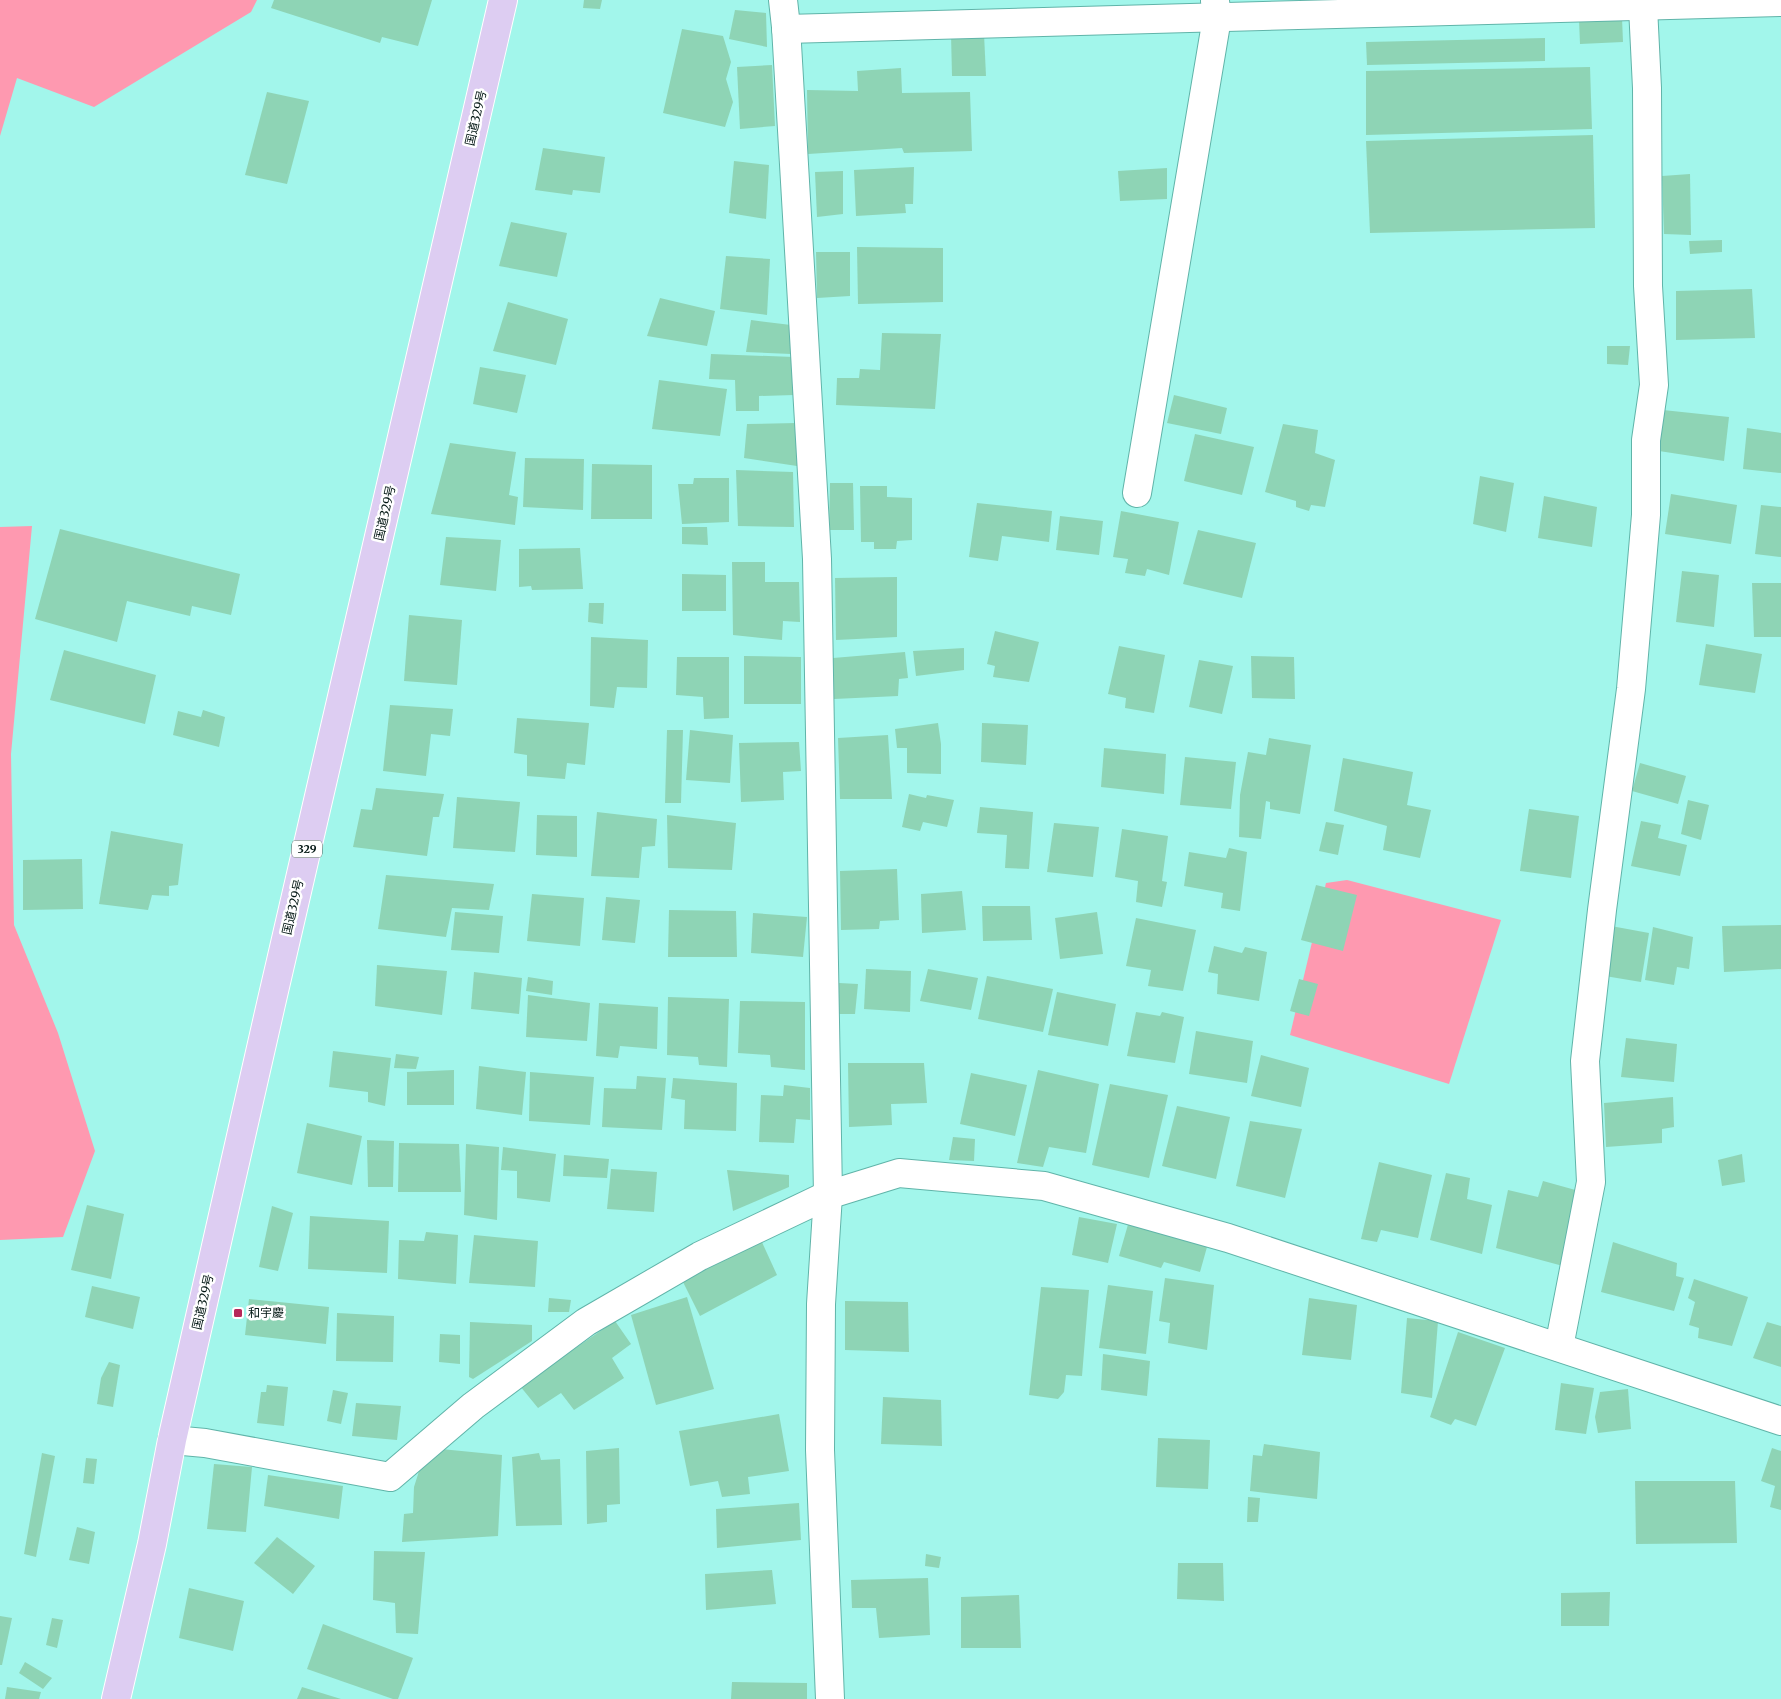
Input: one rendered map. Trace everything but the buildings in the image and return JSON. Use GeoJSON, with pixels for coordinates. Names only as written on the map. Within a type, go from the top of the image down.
{"type":"FeatureCollection","features":[{"type":"Feature","properties":{"kind":"highway","name":"国道329号"},"geometry":{"type":"LineString","coordinates":[[116,1699],[152,1544],[172,1440],[503,0]]}},
{"type":"Feature","properties":{"kind":"street"},"geometry":{"type":"LineString","coordinates":[[783,0],[817,560],[828,1195],[822,1304],[820,1450],[830,1699]]}},
{"type":"Feature","properties":{"kind":"street"},"geometry":{"type":"LineString","coordinates":[[786,28],[1216,11],[1644,7],[1781,2]]}},
{"type":"Feature","properties":{"kind":"street"},"geometry":{"type":"LineString","coordinates":[[1559,1347],[1591,1182],[1585,1061],[1602,910],[1631,690],[1646,515],[1646,440],[1654,385],[1648,286],[1647,88],[1644,7]]}},
{"type":"Feature","properties":{"kind":"street"},"geometry":{"type":"LineString","coordinates":[[1136,493],[1216,11]]}},
{"type":"Feature","properties":{"kind":"street"},"geometry":{"type":"LineString","coordinates":[[172,1440],[205,1444],[390,1477],[473,1406],[586,1322],[700,1256],[828,1195],[899,1173],[1044,1186],[1228,1238],[1781,1421]]}},
{"type":"Feature","properties":{"kind":"shaded area"},"geometry":{"type":"Polygon","coordinates":[[[0,0],[257,0],[251,12],[94,107],[17,78],[0,136],[0,0]]]}},
{"type":"Feature","properties":{"kind":"shaded area"},"geometry":{"type":"Polygon","coordinates":[[[32,526],[11,754],[14,925],[58,1033],[95,1151],[63,1237],[0,1240],[0,527],[32,526]]]}},
{"type":"Feature","properties":{"kind":"shaded area"},"geometry":{"type":"Polygon","coordinates":[[[1347,880],[1501,920],[1449,1084],[1290,1035],[1326,883],[1347,880]]]}},
{"type":"Feature","properties":{"kind":"place","name":"和宇慶"},"geometry":{"type":"Point","coordinates":[238,1313]}}]}
